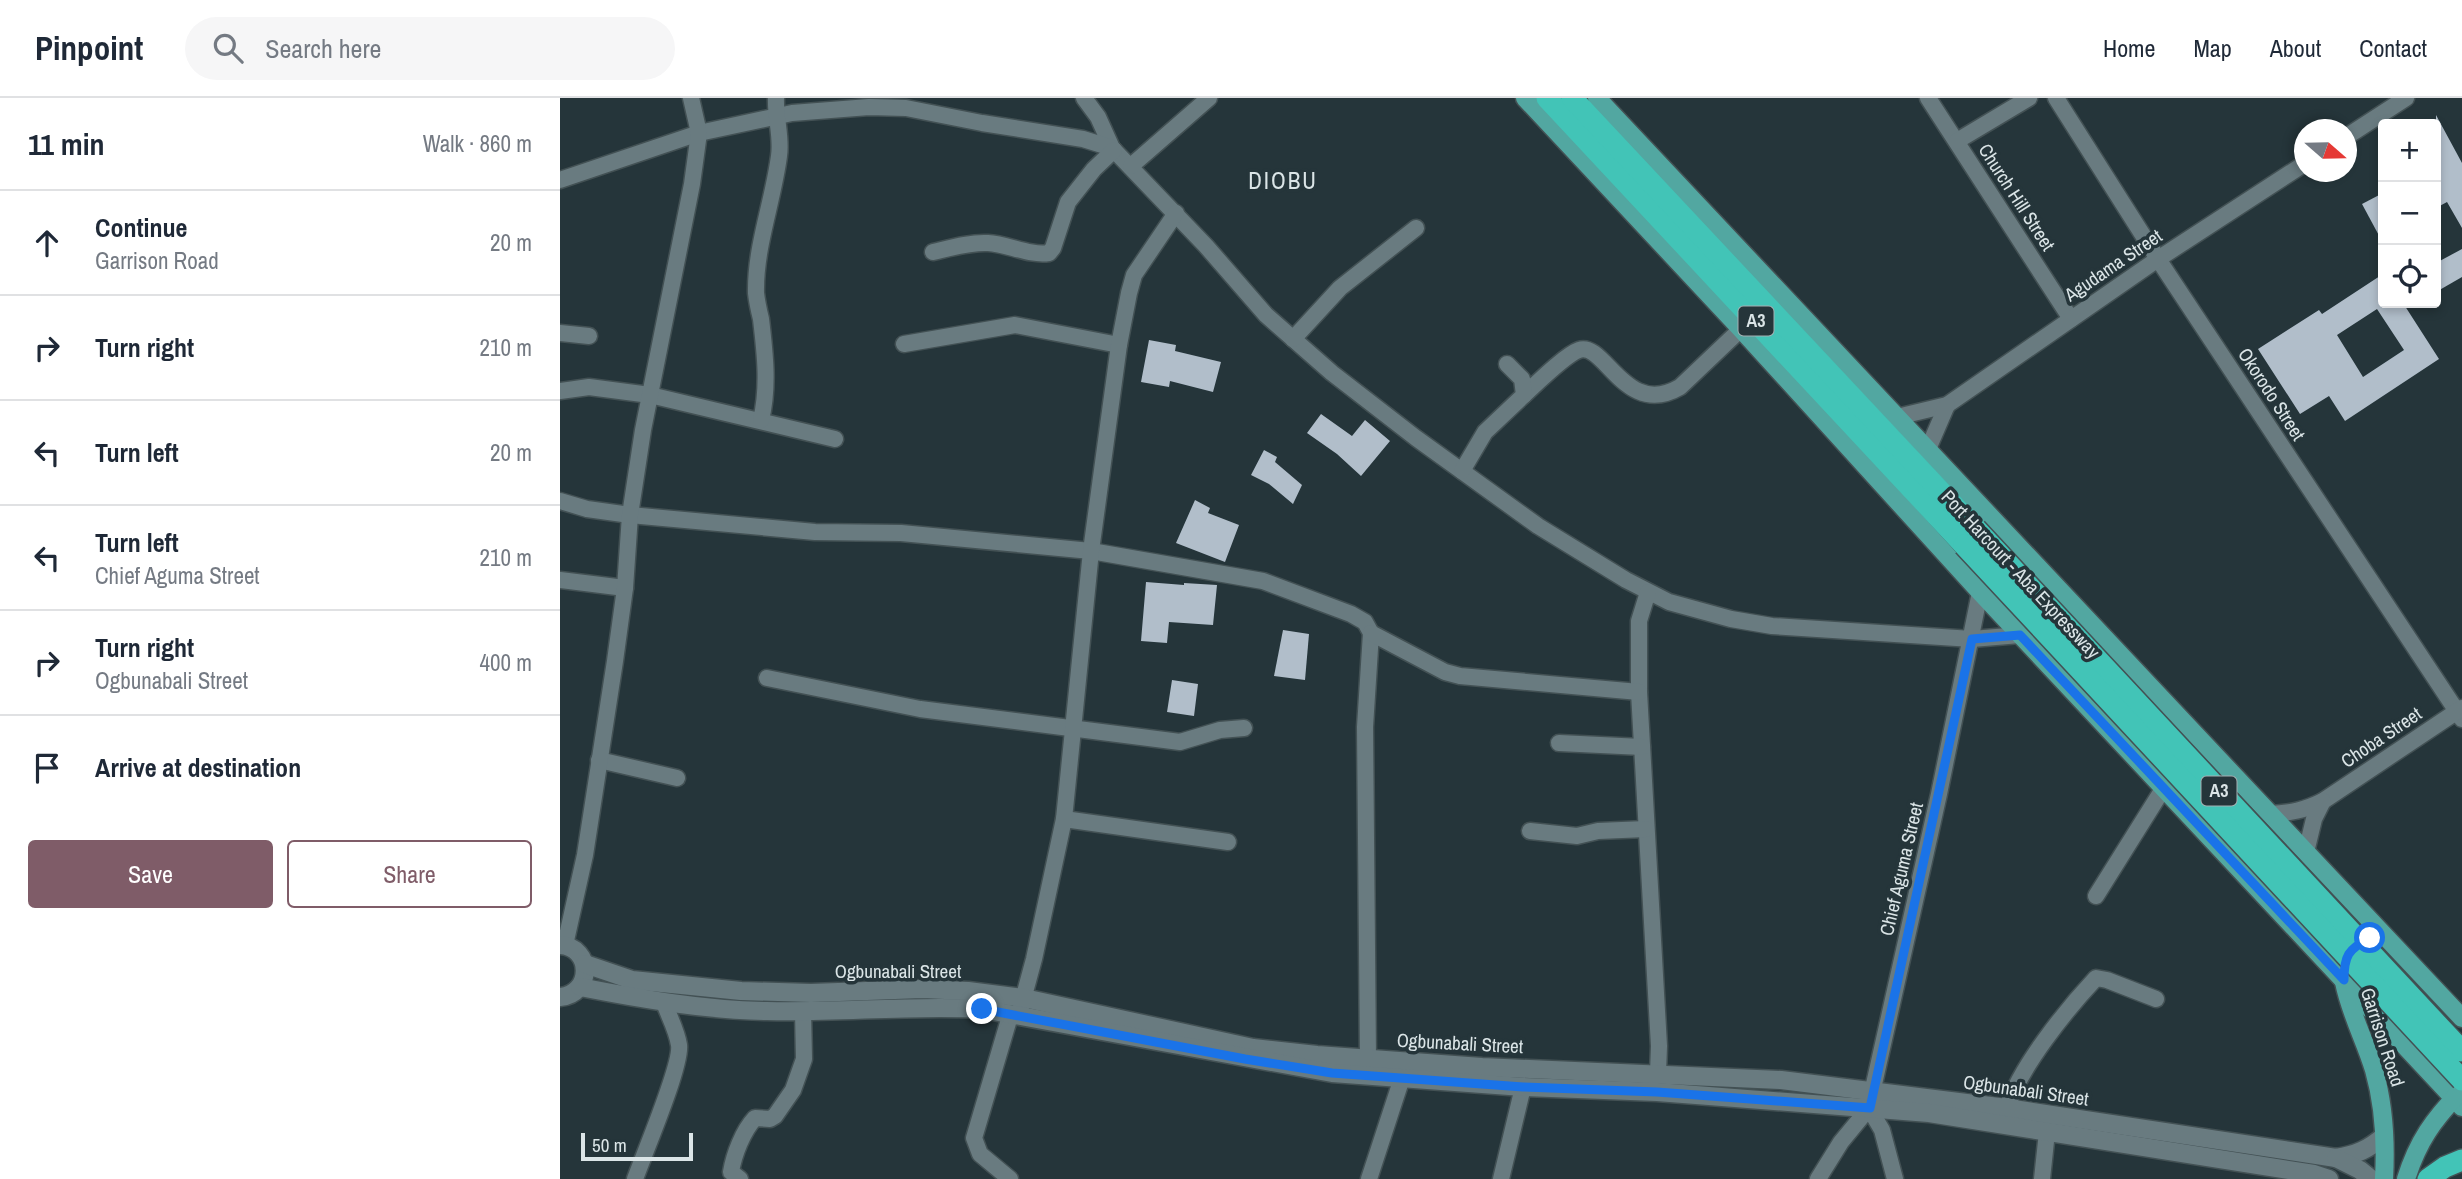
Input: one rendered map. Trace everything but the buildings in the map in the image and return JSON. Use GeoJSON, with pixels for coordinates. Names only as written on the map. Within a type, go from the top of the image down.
{"type":"FeatureCollection","features":[{"type":"Feature","properties":{"kind":"highway","name":"Port Harcourt - Aba Expressway"},"geometry":{"type":"LineString","coordinates":[[1547,98],[2462,1051]]}},
{"type":"Feature","properties":{"kind":"highway","name":"Port Harcourt - Aba Expressway"},"geometry":{"type":"LineString","coordinates":[[1572,98],[1970,537],[2460,1094]]}},
{"type":"Feature","properties":{"kind":"highway"},"geometry":{"type":"LineString","coordinates":[[2428,1179],[2445,1167],[2462,1160]]}},
{"type":"Feature","properties":{"kind":"main road"},"geometry":{"type":"LineString","coordinates":[[1525,98],[2163,789],[2344,980],[2460,1094],[2425,1133],[2406,1179]]}},
{"type":"Feature","properties":{"kind":"main road"},"geometry":{"type":"LineString","coordinates":[[1597,98],[2462,1018]]}},
{"type":"Feature","properties":{"kind":"main road","name":"Garrison Road"},"geometry":{"type":"LineString","coordinates":[[2384,1179],[2382,1102],[2374,1068],[2348,1004],[2344,962],[2354,947],[2370,938],[2387,937]]}},
{"type":"Feature","properties":{"kind":"street"},"geometry":{"type":"LineString","coordinates":[[560,997],[573,993],[580,988],[584,980],[585,964],[574,949],[563,945],[585,855],[625,588],[630,515],[650,395],[692,184],[699,133],[691,98]]}},
{"type":"Feature","properties":{"kind":"street"},"geometry":{"type":"LineString","coordinates":[[761,420],[766,401],[766,372],[756,293],[766,219],[772,201],[780,152],[775,117],[776,98]]}},
{"type":"Feature","properties":{"kind":"street"},"geometry":{"type":"LineString","coordinates":[[1084,98],[1098,117],[1113,149],[1176,214],[1266,315],[1332,373],[1462,471],[1538,526],[1626,580],[1669,602],[1731,619],[1772,626],[1972,639],[2020,635]]}},
{"type":"Feature","properties":{"kind":"street"},"geometry":{"type":"LineString","coordinates":[[1131,166],[1209,98]]}},
{"type":"Feature","properties":{"kind":"street","name":"Church Hill Street"},"geometry":{"type":"LineString","coordinates":[[1928,98],[2071,319]]}},
{"type":"Feature","properties":{"kind":"street"},"geometry":{"type":"LineString","coordinates":[[1956,141],[2029,98]]}},
{"type":"Feature","properties":{"kind":"street","name":"Okorodo Street"},"geometry":{"type":"LineString","coordinates":[[2056,98],[2158,259],[2460,713]]}},
{"type":"Feature","properties":{"kind":"street"},"geometry":{"type":"LineString","coordinates":[[2357,130],[2406,98]]}},
{"type":"Feature","properties":{"kind":"street"},"geometry":{"type":"LineString","coordinates":[[561,177],[699,133],[792,113],[869,107],[906,108],[1083,139],[1113,149]]}},
{"type":"Feature","properties":{"kind":"street"},"geometry":{"type":"LineString","coordinates":[[933,252],[966,244],[988,243],[1049,253],[1068,202],[1113,149]]}},
{"type":"Feature","properties":{"kind":"street","name":"Agudama Street"},"geometry":{"type":"LineString","coordinates":[[1947,405],[2158,259],[2294,171]]}},
{"type":"Feature","properties":{"kind":"street"},"geometry":{"type":"LineString","coordinates":[[1010,1179],[980,1154],[974,1138],[1014,1016],[1024,998],[1064,819],[1091,551],[1119,345],[1134,275],[1176,214]]}},
{"type":"Feature","properties":{"kind":"street"},"geometry":{"type":"LineString","coordinates":[[1293,339],[1340,288],[1416,228]]}},
{"type":"Feature","properties":{"kind":"street"},"geometry":{"type":"LineString","coordinates":[[904,344],[1015,325],[1119,345]]}},
{"type":"Feature","properties":{"kind":"street"},"geometry":{"type":"LineString","coordinates":[[1462,471],[1485,432],[1524,395],[1579,350],[1587,349],[1594,353],[1624,384],[1642,393],[1668,394],[1680,387],[1741,329]]}},
{"type":"Feature","properties":{"kind":"street"},"geometry":{"type":"LineString","coordinates":[[560,333],[589,335]]}},
{"type":"Feature","properties":{"kind":"street"},"geometry":{"type":"LineString","coordinates":[[1507,364],[1522,379],[1524,395]]}},
{"type":"Feature","properties":{"kind":"street"},"geometry":{"type":"LineString","coordinates":[[560,391],[589,387],[650,395],[835,439]]}},
{"type":"Feature","properties":{"kind":"street"},"geometry":{"type":"LineString","coordinates":[[1897,417],[1947,405]]}},
{"type":"Feature","properties":{"kind":"street"},"geometry":{"type":"LineString","coordinates":[[1928,449],[1947,405]]}},
{"type":"Feature","properties":{"kind":"street"},"geometry":{"type":"LineString","coordinates":[[560,501],[587,509],[630,515],[815,531],[901,533],[1091,551],[1262,581],[1351,614],[1365,622],[1371,633],[1365,727],[1368,1059]]}},
{"type":"Feature","properties":{"kind":"street"},"geometry":{"type":"LineString","coordinates":[[560,580],[625,588]]}},
{"type":"Feature","properties":{"kind":"street"},"geometry":{"type":"LineString","coordinates":[[1648,592],[1639,621],[1639,692],[1659,1046],[1658,1073]]}},
{"type":"Feature","properties":{"kind":"street","name":"Chief Aguma Street"},"geometry":{"type":"LineString","coordinates":[[1871,1099],[1939,794],[1980,592]]}},
{"type":"Feature","properties":{"kind":"street"},"geometry":{"type":"LineString","coordinates":[[1371,633],[1445,672],[1460,676],[1639,692]]}},
{"type":"Feature","properties":{"kind":"street"},"geometry":{"type":"LineString","coordinates":[[767,678],[920,709],[1180,742],[1220,730],[1244,728]]}},
{"type":"Feature","properties":{"kind":"street","name":"Choba Street"},"geometry":{"type":"LineString","coordinates":[[2270,814],[2307,810],[2460,713]]}},
{"type":"Feature","properties":{"kind":"street"},"geometry":{"type":"LineString","coordinates":[[1559,743],[1642,747]]}},
{"type":"Feature","properties":{"kind":"street"},"geometry":{"type":"LineString","coordinates":[[599,760],[677,778]]}},
{"type":"Feature","properties":{"kind":"street"},"geometry":{"type":"LineString","coordinates":[[2096,897],[2163,789]]}},
{"type":"Feature","properties":{"kind":"street"},"geometry":{"type":"LineString","coordinates":[[2306,852],[2314,819],[2323,801]]}},
{"type":"Feature","properties":{"kind":"street"},"geometry":{"type":"LineString","coordinates":[[1064,819],[1228,842]]}},
{"type":"Feature","properties":{"kind":"street"},"geometry":{"type":"LineString","coordinates":[[1530,831],[1577,836],[1598,831],[1646,829]]}},
{"type":"Feature","properties":{"kind":"street","name":"Ogbunabali Street"},"geometry":{"type":"LineString","coordinates":[[585,964],[632,980],[741,991],[811,993],[922,989],[1024,998],[1253,1048],[1482,1067],[1781,1080],[1929,1113],[2216,1157],[2329,1179]]}},
{"type":"Feature","properties":{"kind":"street"},"geometry":{"type":"LineString","coordinates":[[2007,1108],[2014,1088],[2036,1054],[2096,978],[2107,979],[2156,999]]}},
{"type":"Feature","properties":{"kind":"street","name":"Ogbunabali Street"},"geometry":{"type":"LineString","coordinates":[[580,988],[664,1003],[766,1011],[951,1007],[982,1009],[1332,1073],[1523,1087],[1871,1099],[2007,1108],[2336,1158],[2351,1156],[2369,1148],[2384,1136]]}},
{"type":"Feature","properties":{"kind":"street"},"geometry":{"type":"LineString","coordinates":[[635,1179],[678,1056],[679,1044],[664,1003]]}},
{"type":"Feature","properties":{"kind":"street"},"geometry":{"type":"LineString","coordinates":[[740,1179],[731,1172],[734,1157],[750,1124],[755,1118],[775,1116],[793,1090],[804,1059],[803,1011]]}},
{"type":"Feature","properties":{"kind":"street"},"geometry":{"type":"LineString","coordinates":[[1369,1179],[1402,1077]]}},
{"type":"Feature","properties":{"kind":"street"},"geometry":{"type":"LineString","coordinates":[[1501,1179],[1523,1087]]}},
{"type":"Feature","properties":{"kind":"street"},"geometry":{"type":"LineString","coordinates":[[1818,1179],[1871,1099]]}},
{"type":"Feature","properties":{"kind":"street"},"geometry":{"type":"LineString","coordinates":[[1871,1099],[1895,1179]]}},
{"type":"Feature","properties":{"kind":"street"},"geometry":{"type":"LineString","coordinates":[[2042,1179],[2047,1132]]}},
{"type":"Feature","properties":{"kind":"street","name":"Ogbunabali Street"},"geometry":{"type":"LineString","coordinates":[[2336,1158],[2371,1179]]}},
{"type":"Feature","properties":{"kind":"district","name":"DIOBU"},"geometry":{"type":"Point","coordinates":[1283,181]}},
{"type":"Feature","properties":{"kind":"route"},"geometry":{"type":"LineString","coordinates":[[982,1009],[1332,1073],[1523,1087],[1657,1092],[1870,1108],[1972,639],[2020,635],[2344,980],[2344,962],[2354,947],[2370,938]]}}]}
